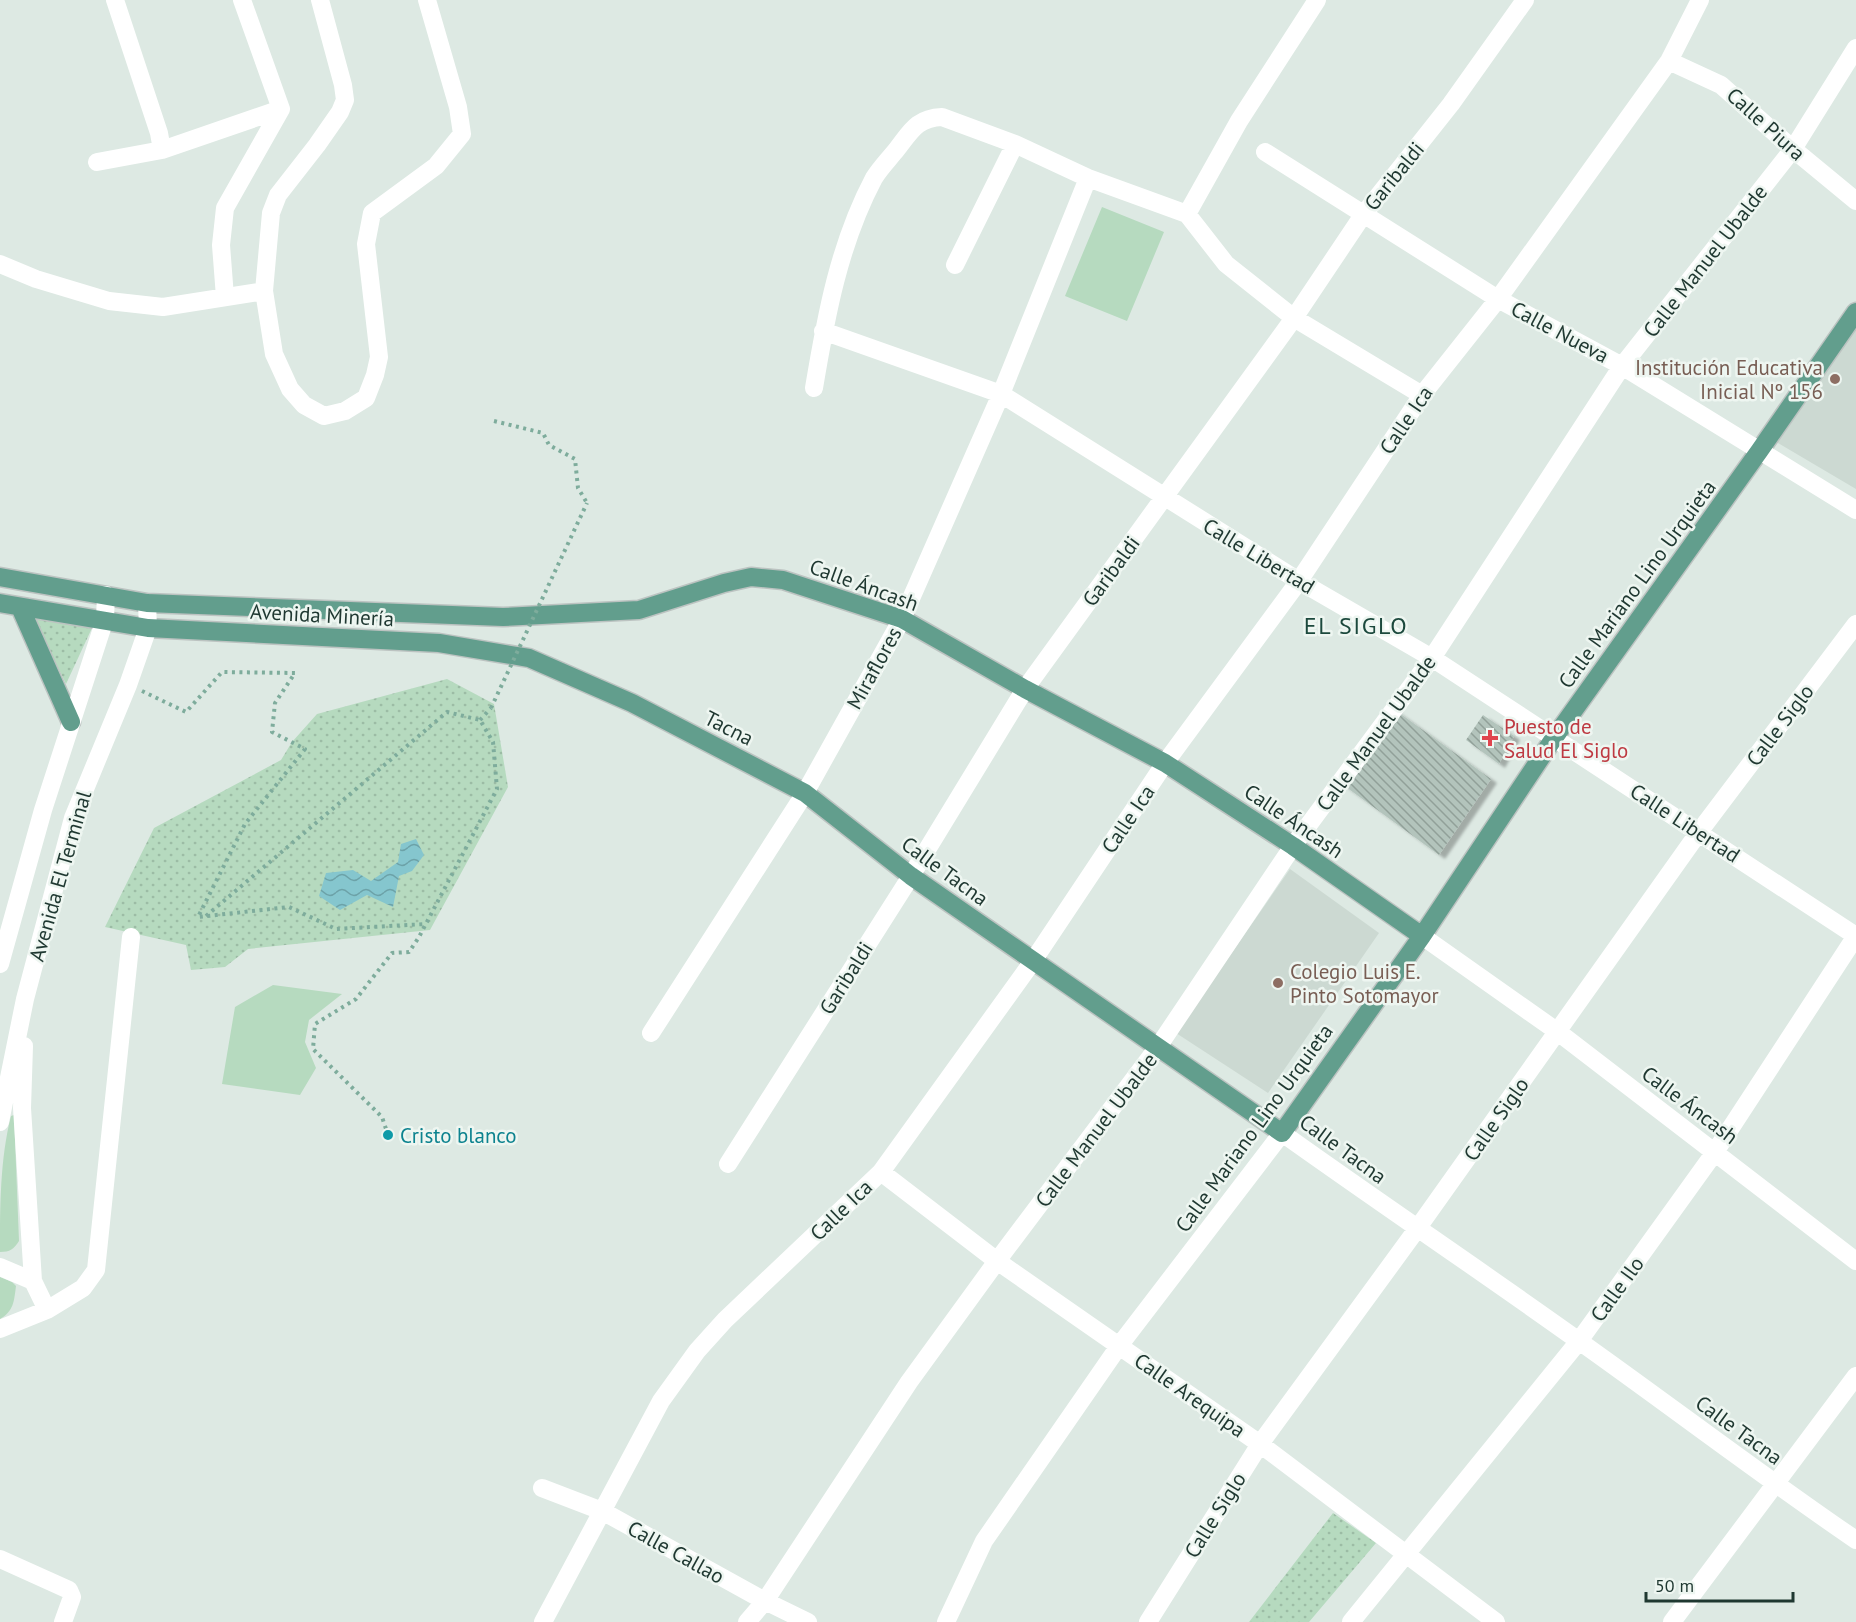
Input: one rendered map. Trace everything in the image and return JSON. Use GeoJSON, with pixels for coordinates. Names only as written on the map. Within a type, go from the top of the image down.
{"type":"FeatureCollection","features":[{"type":"Feature","properties":{"kind":"main road","name":"Calle Mariano Lino Urquieta"},"geometry":{"type":"LineString","coordinates":[[1282,1132],[1422,936],[1554,738],[1856,312]]}},
{"type":"Feature","properties":{"kind":"main road","name":"Avenida Minería"},"geometry":{"type":"LineString","coordinates":[[2,576],[147,603],[503,616],[639,610]]}},
{"type":"Feature","properties":{"kind":"main road","name":"Calle Áncash"},"geometry":{"type":"LineString","coordinates":[[639,610],[724,583],[751,577],[783,580],[902,619],[1165,763],[1293,846],[1422,936]]}},
{"type":"Feature","properties":{"kind":"main road","name":"Avenida Minería"},"geometry":{"type":"LineString","coordinates":[[0,603],[148,628],[439,643],[529,658],[632,703]]}},
{"type":"Feature","properties":{"kind":"main road"},"geometry":{"type":"LineString","coordinates":[[20,607],[72,723]]}},
{"type":"Feature","properties":{"kind":"main road","name":"Tacna"},"geometry":{"type":"LineString","coordinates":[[632,703],[805,793]]}},
{"type":"Feature","properties":{"kind":"main road","name":"Calle Tacna"},"geometry":{"type":"LineString","coordinates":[[805,793],[911,876],[1282,1132]]}},
{"type":"Feature","properties":{"kind":"street"},"geometry":{"type":"LineString","coordinates":[[115,0],[159,133],[162,150]]}},
{"type":"Feature","properties":{"kind":"street"},"geometry":{"type":"LineString","coordinates":[[225,297],[220,245],[225,208],[281,109],[242,0]]}},
{"type":"Feature","properties":{"kind":"street"},"geometry":{"type":"LineString","coordinates":[[320,0],[345,100],[340,112],[323,137],[278,195],[271,213],[264,291],[274,354],[290,389],[304,405],[324,416],[345,411],[366,398],[375,375],[379,357],[366,244],[372,213],[436,166],[462,134],[458,107],[427,0]]}},
{"type":"Feature","properties":{"kind":"street","name":"Garibaldi"},"geometry":{"type":"LineString","coordinates":[[728,1164],[911,876],[1025,688],[1294,318],[1363,215],[1451,104],[1525,0]]}},
{"type":"Feature","properties":{"kind":"street","name":"Calle Ica"},"geometry":{"type":"LineString","coordinates":[[543,1622],[662,1401],[697,1351],[725,1320],[881,1172],[1033,961],[1165,763],[1299,581],[1422,395],[1498,299],[1669,62],[1700,0]]}},
{"type":"Feature","properties":{"kind":"street"},"geometry":{"type":"LineString","coordinates":[[1187,214],[1239,121],[1310,3]]}},
{"type":"Feature","properties":{"kind":"street","name":"Calle Manuel Ubalde"},"geometry":{"type":"LineString","coordinates":[[747,1622],[765,1601],[909,1382],[1158,1047],[1293,846],[1432,658],[1622,366],[1793,149],[1856,48]]}},
{"type":"Feature","properties":{"kind":"street","name":"Calle Piura"},"geometry":{"type":"LineString","coordinates":[[1669,62],[1721,85],[1856,201]]}},
{"type":"Feature","properties":{"kind":"street"},"geometry":{"type":"LineString","coordinates":[[98,162],[162,150],[281,109]]}},
{"type":"Feature","properties":{"kind":"street"},"geometry":{"type":"LineString","coordinates":[[813,388],[823,331],[843,248],[875,177],[916,125],[930,117],[942,117],[1015,144],[1088,177],[1187,214],[1226,264],[1294,318],[1422,395]]}},
{"type":"Feature","properties":{"kind":"street"},"geometry":{"type":"LineString","coordinates":[[955,265],[1015,144]]}},
{"type":"Feature","properties":{"kind":"street","name":"Calle Nueva"},"geometry":{"type":"LineString","coordinates":[[1265,152],[1498,299],[1622,366],[1856,510]]}},
{"type":"Feature","properties":{"kind":"street","name":"Miraflores"},"geometry":{"type":"LineString","coordinates":[[651,1033],[805,793],[902,619],[1001,394],[1088,177]]}},
{"type":"Feature","properties":{"kind":"street"},"geometry":{"type":"LineString","coordinates":[[0,264],[36,279],[109,301],[163,307],[264,291]]}},
{"type":"Feature","properties":{"kind":"street","name":"Calle Libertad"},"geometry":{"type":"LineString","coordinates":[[823,331],[1001,394],[1299,581],[1432,658],[1856,936]]}},
{"type":"Feature","properties":{"kind":"street","name":"Avenida El Terminal"},"geometry":{"type":"LineString","coordinates":[[0,963],[43,810],[105,619],[106,595]]}},
{"type":"Feature","properties":{"kind":"street","name":"Avenida El Terminal"},"geometry":{"type":"LineString","coordinates":[[0,1122],[25,999],[73,818],[128,685],[148,628],[147,603]]}},
{"type":"Feature","properties":{"kind":"street","name":"Calle Siglo"},"geometry":{"type":"LineString","coordinates":[[1148,1622],[1260,1444],[1417,1230],[1700,832],[1856,624]]}},
{"type":"Feature","properties":{"kind":"street"},"geometry":{"type":"LineString","coordinates":[[43,810],[73,818]]}},
{"type":"Feature","properties":{"kind":"street","name":"Calle Áncash"},"geometry":{"type":"LineString","coordinates":[[1422,936],[1558,1032],[1856,1261]]}},
{"type":"Feature","properties":{"kind":"street","name":"Calle Ilo"},"geometry":{"type":"LineString","coordinates":[[1351,1622],[1579,1341],[1715,1152],[1856,936]]}},
{"type":"Feature","properties":{"kind":"street"},"geometry":{"type":"LineString","coordinates":[[0,1329],[47,1310],[83,1288],[96,1270],[130,938]]}},
{"type":"Feature","properties":{"kind":"street"},"geometry":{"type":"LineString","coordinates":[[25,999],[22,1108],[33,1281],[47,1310]]}},
{"type":"Feature","properties":{"kind":"street","name":"Calle Tacna"},"geometry":{"type":"LineString","coordinates":[[1282,1132],[1856,1540]]}},
{"type":"Feature","properties":{"kind":"street","name":"Calle Mariano Lino Urquieta"},"geometry":{"type":"LineString","coordinates":[[946,1622],[984,1541],[1119,1346],[1282,1132]]}},
{"type":"Feature","properties":{"kind":"street","name":"Calle Arequipa"},"geometry":{"type":"LineString","coordinates":[[881,1172],[997,1261],[1260,1444],[1496,1622]]}},
{"type":"Feature","properties":{"kind":"street"},"geometry":{"type":"LineString","coordinates":[[0,1267],[33,1281]]}},
{"type":"Feature","properties":{"kind":"street"},"geometry":{"type":"LineString","coordinates":[[1672,1622],[1856,1376]]}},
{"type":"Feature","properties":{"kind":"street","name":"Calle Callao"},"geometry":{"type":"LineString","coordinates":[[542,1488],[602,1511],[765,1601],[808,1622]]}},
{"type":"Feature","properties":{"kind":"street"},"geometry":{"type":"LineString","coordinates":[[0,1559],[69,1590],[72,1597],[63,1622]]}},
{"type":"Feature","properties":{"kind":"path"},"geometry":{"type":"LineString","coordinates":[[480,720],[491,708],[587,503],[578,488],[575,459],[549,445],[543,433],[494,420]]}},
{"type":"Feature","properties":{"kind":"path"},"geometry":{"type":"LineString","coordinates":[[128,685],[186,712],[222,672],[295,673],[275,703],[272,732],[305,748],[245,824],[198,917],[289,907],[336,929],[426,924]]}},
{"type":"Feature","properties":{"kind":"path"},"geometry":{"type":"LineString","coordinates":[[206,916],[447,712],[480,720],[493,742],[497,789],[426,924],[409,952],[392,953],[356,999],[315,1024],[313,1048],[382,1117],[388,1135]]}},
{"type":"Feature","properties":{"kind":"shaded area","name":"Institución Educativa Inicial Nº 156"},"geometry":{"type":"Polygon","coordinates":[[[1856,318],[1856,489],[1773,440],[1856,318]]]}},
{"type":"Feature","properties":{"kind":"shaded area","name":"Colegio Luis E. Pinto Sotomayor"},"geometry":{"type":"Polygon","coordinates":[[[1290,869],[1379,933],[1268,1093],[1176,1033],[1290,869]]]}},
{"type":"Feature","properties":{"kind":"green space"},"geometry":{"type":"Polygon","coordinates":[[[1102,207],[1164,232],[1127,321],[1065,296],[1102,207]]]}},
{"type":"Feature","properties":{"kind":"green space"},"geometry":{"type":"Polygon","coordinates":[[[34,619],[92,628],[66,684],[34,619]]]}},
{"type":"Feature","properties":{"kind":"green space"},"geometry":{"type":"Polygon","coordinates":[[[447,679],[494,704],[508,787],[430,930],[248,949],[225,967],[191,970],[186,945],[105,927],[154,828],[281,760],[292,742],[317,714],[447,679]]]}},
{"type":"Feature","properties":{"kind":"green space"},"geometry":{"type":"Polygon","coordinates":[[[273,985],[342,994],[309,1020],[305,1042],[316,1068],[300,1095],[222,1084],[235,1007],[273,985]]]}},
{"type":"Feature","properties":{"kind":"green space"},"geometry":{"type":"Polygon","coordinates":[[[14,1115],[19,1241],[11,1250],[0,1252],[3,1166],[7,1132],[11,1116],[14,1115]]]}},
{"type":"Feature","properties":{"kind":"green space"},"geometry":{"type":"Polygon","coordinates":[[[0,1277],[16,1286],[11,1309],[0,1319],[0,1277]]]}},
{"type":"Feature","properties":{"kind":"green space"},"geometry":{"type":"Polygon","coordinates":[[[1333,1513],[1376,1543],[1309,1622],[1249,1622],[1333,1513]]]}},
{"type":"Feature","properties":{"kind":"water"},"geometry":{"type":"Polygon","coordinates":[[[416,839],[424,855],[412,871],[399,876],[393,907],[367,895],[340,910],[319,896],[326,873],[353,870],[371,881],[398,862],[401,844],[416,839]]]}},
{"type":"Feature","properties":{"kind":"building"},"geometry":{"type":"Polygon","coordinates":[[[1395,710],[1491,779],[1439,855],[1342,784],[1395,710]]]}},
{"type":"Feature","properties":{"kind":"building","name":"Puesto de Salud El Siglo"},"geometry":{"type":"Polygon","coordinates":[[[1483,715],[1514,736],[1499,764],[1466,740],[1483,715]]]}},
{"type":"Feature","properties":{"kind":"place","name":"Institución Educativa Inicial Nº 156"},"geometry":{"type":"Point","coordinates":[1835,379]}},
{"type":"Feature","properties":{"kind":"place","name":"Puesto de Salud El Siglo"},"geometry":{"type":"Point","coordinates":[1490,738]}},
{"type":"Feature","properties":{"kind":"place","name":"Colegio Luis E. Pinto Sotomayor"},"geometry":{"type":"Point","coordinates":[1278,983]}},
{"type":"Feature","properties":{"kind":"place","name":"Cristo blanco"},"geometry":{"type":"Point","coordinates":[388,1135]}},
{"type":"Feature","properties":{"kind":"district","name":"EL SIGLO"},"geometry":{"type":"Point","coordinates":[1356,625]}}]}
